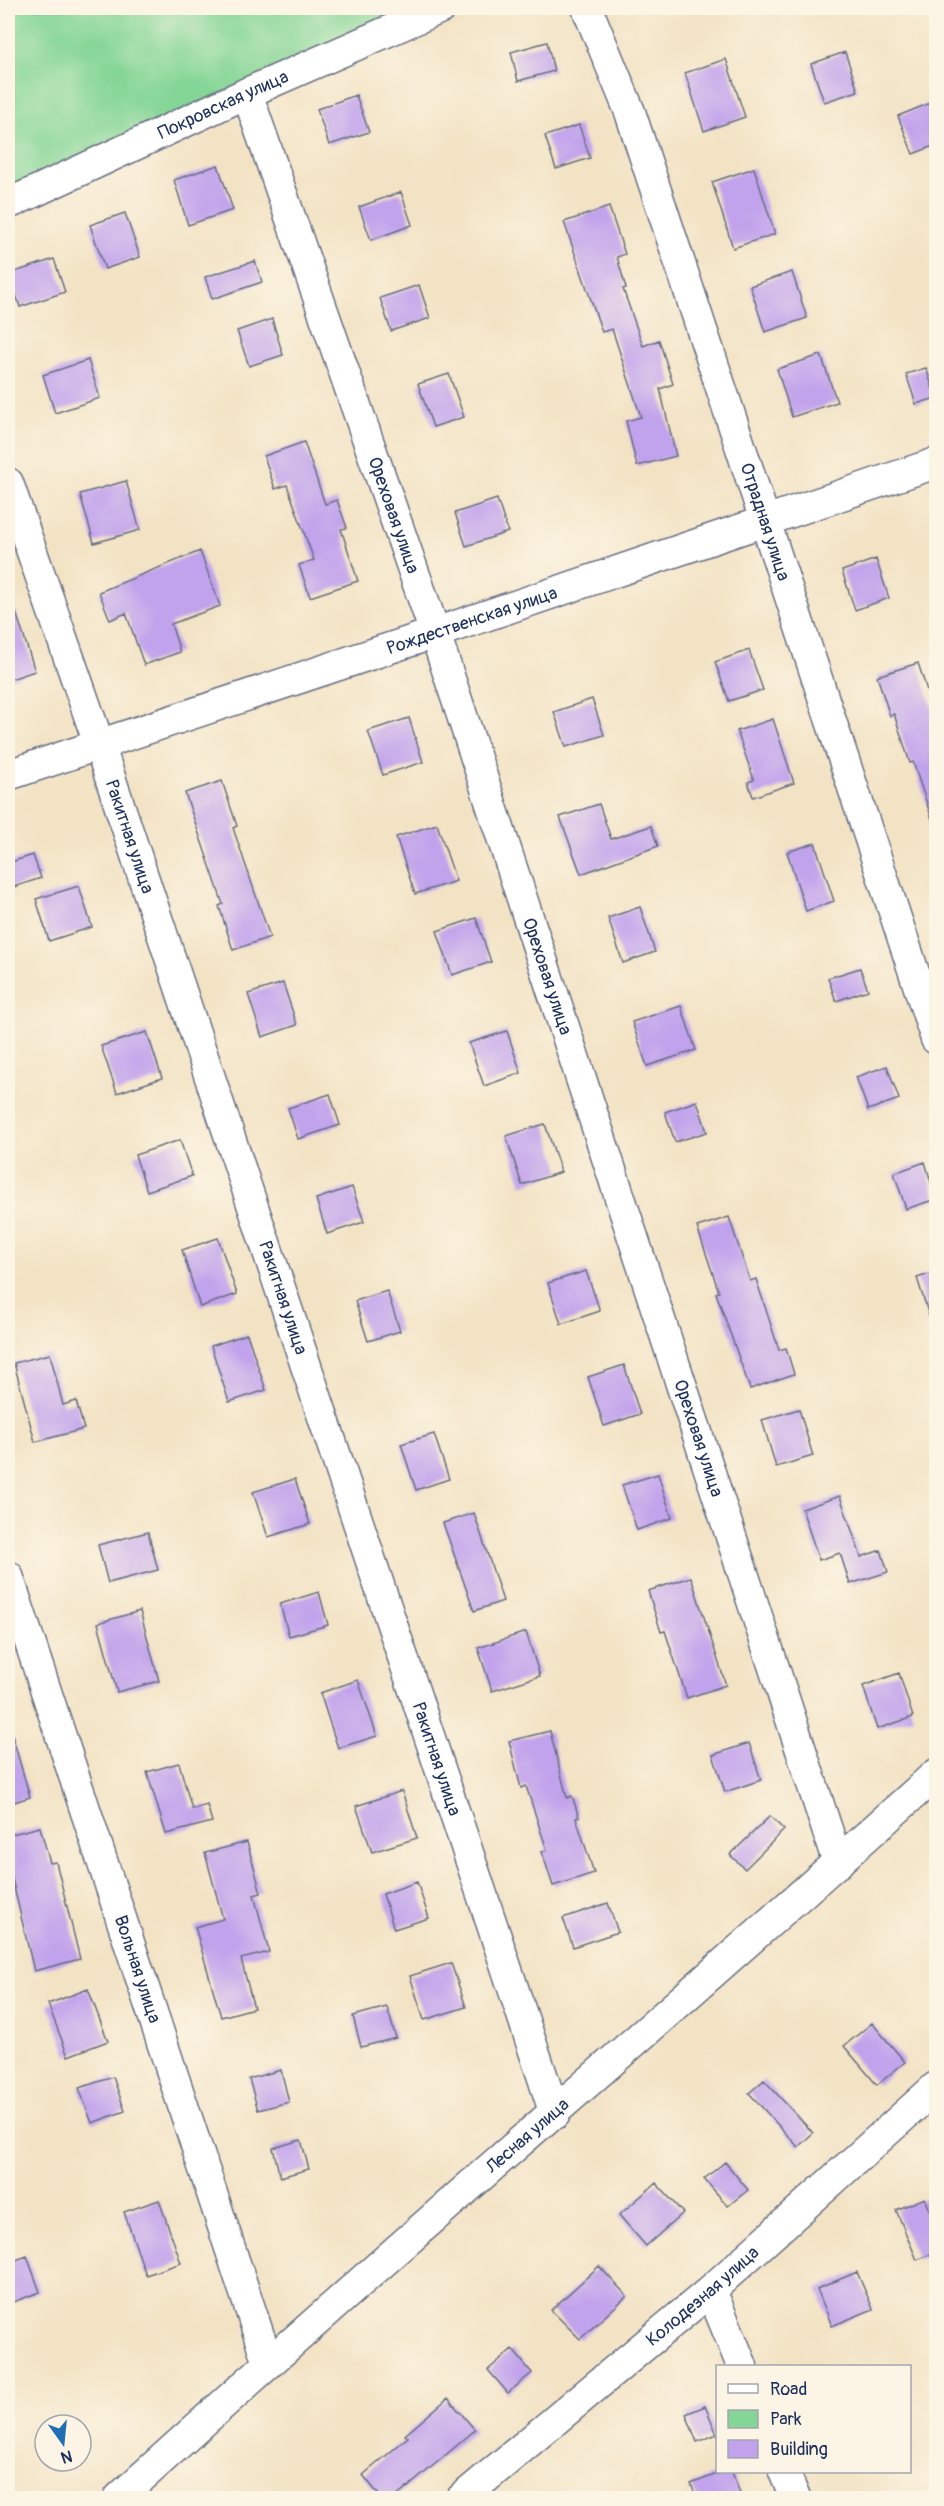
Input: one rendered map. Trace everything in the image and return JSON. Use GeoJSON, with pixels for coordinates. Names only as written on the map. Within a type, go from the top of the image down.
{"type":"FeatureCollection","features":[{"type":"Feature","properties":{"kind":"street","name":"Покровская улица"},"geometry":{"type":"LineString","coordinates":[[8,204],[247,93],[441,8]]}},
{"type":"Feature","properties":{"kind":"street","name":"Отрадная улица"},"geometry":{"type":"LineString","coordinates":[[587,8],[630,112],[936,1040]]}},
{"type":"Feature","properties":{"kind":"street","name":"Ореховая улица"},"geometry":{"type":"LineString","coordinates":[[247,93],[435,633],[838,1863]]}},
{"type":"Feature","properties":{"kind":"street","name":"Рождественская улица"},"geometry":{"type":"LineString","coordinates":[[8,775],[936,463]]}},
{"type":"Feature","properties":{"kind":"street","name":"Ракитная улица"},"geometry":{"type":"LineString","coordinates":[[8,483],[99,744],[555,2114]]}},
{"type":"Feature","properties":{"kind":"street","name":"Вольная улица"},"geometry":{"type":"LineString","coordinates":[[8,1576],[268,2363]]}},
{"type":"Feature","properties":{"kind":"street","name":"Лесная улица"},"geometry":{"type":"LineString","coordinates":[[119,2499],[268,2363],[555,2114],[936,1774]]}},
{"type":"Feature","properties":{"kind":"street","name":"Колодезная улица"},"geometry":{"type":"LineString","coordinates":[[462,2499],[711,2290],[936,2087]]}},
{"type":"Feature","properties":{"kind":"street"},"geometry":{"type":"LineString","coordinates":[[711,2290],[741,2365]]}},
{"type":"Feature","properties":{"kind":"street"},"geometry":{"type":"LineString","coordinates":[[784,2473],[795,2499]]}},
{"type":"Feature","properties":{"kind":"green space"},"geometry":{"type":"Polygon","coordinates":[[[8,8],[408,8],[8,191],[8,8]]]}},
{"type":"Feature","properties":{"kind":"building"},"geometry":{"type":"Polygon","coordinates":[[[547,42],[554,71],[518,81],[511,52],[547,42]]]}},
{"type":"Feature","properties":{"kind":"building"},"geometry":{"type":"Polygon","coordinates":[[[845,52],[858,91],[824,102],[811,64],[845,52]]]}},
{"type":"Feature","properties":{"kind":"building"},"geometry":{"type":"Polygon","coordinates":[[[726,59],[745,117],[704,131],[685,73],[726,59]]]}},
{"type":"Feature","properties":{"kind":"building"},"geometry":{"type":"Polygon","coordinates":[[[356,95],[369,132],[329,145],[317,109],[356,95]]]}},
{"type":"Feature","properties":{"kind":"building"},"geometry":{"type":"Polygon","coordinates":[[[930,103],[936,120],[936,145],[913,154],[898,116],[930,103]]]}},
{"type":"Feature","properties":{"kind":"building"},"geometry":{"type":"Polygon","coordinates":[[[579,125],[590,158],[556,169],[545,136],[579,125]]]}},
{"type":"Feature","properties":{"kind":"building"},"geometry":{"type":"Polygon","coordinates":[[[218,165],[233,210],[188,225],[174,180],[218,165]]]}},
{"type":"Feature","properties":{"kind":"building"},"geometry":{"type":"Polygon","coordinates":[[[754,168],[775,234],[733,248],[712,182],[754,168]]]}},
{"type":"Feature","properties":{"kind":"building"},"geometry":{"type":"Polygon","coordinates":[[[401,192],[412,225],[371,240],[359,207],[401,192]]]}},
{"type":"Feature","properties":{"kind":"building"},"geometry":{"type":"Polygon","coordinates":[[[609,207],[625,254],[617,257],[626,288],[623,289],[643,346],[659,340],[673,384],[660,389],[676,456],[637,466],[626,421],[641,417],[612,329],[602,332],[564,222],[609,207]]]}},
{"type":"Feature","properties":{"kind":"building"},"geometry":{"type":"Polygon","coordinates":[[[125,213],[140,257],[105,269],[90,225],[125,213]]]}},
{"type":"Feature","properties":{"kind":"building"},"geometry":{"type":"Polygon","coordinates":[[[54,259],[65,292],[20,307],[9,274],[54,259]]]}},
{"type":"Feature","properties":{"kind":"building"},"geometry":{"type":"Polygon","coordinates":[[[255,261],[262,282],[212,299],[205,277],[255,261]]]}},
{"type":"Feature","properties":{"kind":"building"},"geometry":{"type":"Polygon","coordinates":[[[792,272],[807,318],[765,332],[750,286],[792,272]]]}},
{"type":"Feature","properties":{"kind":"building"},"geometry":{"type":"Polygon","coordinates":[[[419,285],[430,318],[391,331],[380,298],[419,285]]]}},
{"type":"Feature","properties":{"kind":"building"},"geometry":{"type":"Polygon","coordinates":[[[272,319],[283,355],[249,366],[237,331],[272,319]]]}},
{"type":"Feature","properties":{"kind":"building"},"geometry":{"type":"Polygon","coordinates":[[[821,355],[837,402],[792,417],[777,369],[821,355]]]}},
{"type":"Feature","properties":{"kind":"building"},"geometry":{"type":"Polygon","coordinates":[[[88,360],[100,398],[55,413],[43,375],[88,360]]]}},
{"type":"Feature","properties":{"kind":"building"},"geometry":{"type":"Polygon","coordinates":[[[926,368],[936,398],[916,404],[906,374],[926,368]]]}},
{"type":"Feature","properties":{"kind":"building"},"geometry":{"type":"Polygon","coordinates":[[[449,374],[464,417],[433,427],[418,384],[449,374]]]}},
{"type":"Feature","properties":{"kind":"building"},"geometry":{"type":"Polygon","coordinates":[[[304,442],[325,504],[337,500],[347,528],[341,529],[358,581],[310,597],[299,565],[314,560],[287,485],[275,489],[264,456],[304,442]]]}},
{"type":"Feature","properties":{"kind":"building"},"geometry":{"type":"Polygon","coordinates":[[[126,481],[140,530],[94,543],[80,494],[126,481]]]}},
{"type":"Feature","properties":{"kind":"building"},"geometry":{"type":"Polygon","coordinates":[[[497,499],[508,532],[466,546],[455,513],[497,499]]]}},
{"type":"Feature","properties":{"kind":"building"},"geometry":{"type":"Polygon","coordinates":[[[200,551],[220,606],[171,624],[180,652],[144,665],[126,613],[110,620],[99,592],[200,551]]]}},
{"type":"Feature","properties":{"kind":"building"},"geometry":{"type":"Polygon","coordinates":[[[876,559],[889,598],[855,610],[842,571],[876,559]]]}},
{"type":"Feature","properties":{"kind":"building"},"geometry":{"type":"Polygon","coordinates":[[[11,597],[35,671],[8,680],[8,598],[11,597]]]}},
{"type":"Feature","properties":{"kind":"building"},"geometry":{"type":"Polygon","coordinates":[[[749,650],[763,690],[729,701],[715,662],[749,650]]]}},
{"type":"Feature","properties":{"kind":"building"},"geometry":{"type":"Polygon","coordinates":[[[918,663],[936,718],[936,822],[933,822],[913,762],[910,763],[894,714],[890,716],[877,676],[918,663]]]}},
{"type":"Feature","properties":{"kind":"building"},"geometry":{"type":"Polygon","coordinates":[[[592,699],[604,735],[566,747],[554,712],[592,699]]]}},
{"type":"Feature","properties":{"kind":"building"},"geometry":{"type":"Polygon","coordinates":[[[409,718],[423,762],[383,775],[368,731],[409,718]]]}},
{"type":"Feature","properties":{"kind":"building"},"geometry":{"type":"Polygon","coordinates":[[[773,719],[794,783],[753,797],[748,782],[754,780],[737,731],[773,719]]]}},
{"type":"Feature","properties":{"kind":"building"},"geometry":{"type":"Polygon","coordinates":[[[222,781],[237,826],[233,828],[270,937],[233,950],[219,906],[223,904],[185,793],[222,781]]]}},
{"type":"Feature","properties":{"kind":"building"},"geometry":{"type":"Polygon","coordinates":[[[599,804],[611,839],[651,826],[658,846],[581,874],[560,817],[599,804]]]}},
{"type":"Feature","properties":{"kind":"building"},"geometry":{"type":"Polygon","coordinates":[[[437,824],[456,881],[415,894],[396,837],[437,824]]]}},
{"type":"Feature","properties":{"kind":"building"},"geometry":{"type":"Polygon","coordinates":[[[815,843],[834,901],[806,911],[787,852],[815,843]]]}},
{"type":"Feature","properties":{"kind":"building"},"geometry":{"type":"Polygon","coordinates":[[[33,855],[41,878],[8,889],[8,863],[33,855]]]}},
{"type":"Feature","properties":{"kind":"building"},"geometry":{"type":"Polygon","coordinates":[[[79,886],[92,927],[49,941],[36,899],[79,886]]]}},
{"type":"Feature","properties":{"kind":"building"},"geometry":{"type":"Polygon","coordinates":[[[640,907],[655,952],[623,963],[608,918],[640,907]]]}},
{"type":"Feature","properties":{"kind":"building"},"geometry":{"type":"Polygon","coordinates":[[[476,918],[491,962],[452,975],[437,931],[476,918]]]}},
{"type":"Feature","properties":{"kind":"building"},"geometry":{"type":"Polygon","coordinates":[[[860,968],[868,990],[836,1001],[828,978],[860,968]]]}},
{"type":"Feature","properties":{"kind":"building"},"geometry":{"type":"Polygon","coordinates":[[[283,983],[297,1025],[262,1037],[248,994],[283,983]]]}},
{"type":"Feature","properties":{"kind":"building"},"geometry":{"type":"Polygon","coordinates":[[[681,1006],[696,1050],[647,1066],[632,1022],[681,1006]]]}},
{"type":"Feature","properties":{"kind":"building"},"geometry":{"type":"Polygon","coordinates":[[[507,1031],[521,1073],[484,1086],[469,1043],[507,1031]]]}},
{"type":"Feature","properties":{"kind":"building"},"geometry":{"type":"Polygon","coordinates":[[[147,1032],[162,1078],[117,1093],[101,1046],[147,1032]]]}},
{"type":"Feature","properties":{"kind":"building"},"geometry":{"type":"Polygon","coordinates":[[[887,1066],[899,1099],[868,1110],[856,1077],[887,1066]]]}},
{"type":"Feature","properties":{"kind":"building"},"geometry":{"type":"Polygon","coordinates":[[[330,1094],[340,1125],[298,1139],[288,1108],[330,1094]]]}},
{"type":"Feature","properties":{"kind":"building"},"geometry":{"type":"Polygon","coordinates":[[[697,1101],[707,1132],[675,1142],[665,1112],[697,1101]]]}},
{"type":"Feature","properties":{"kind":"building"},"geometry":{"type":"Polygon","coordinates":[[[545,1124],[561,1172],[522,1185],[506,1136],[545,1124]]]}},
{"type":"Feature","properties":{"kind":"building"},"geometry":{"type":"Polygon","coordinates":[[[180,1140],[192,1176],[147,1191],[135,1155],[180,1140]]]}},
{"type":"Feature","properties":{"kind":"building"},"geometry":{"type":"Polygon","coordinates":[[[925,1162],[936,1199],[906,1209],[894,1173],[925,1162]]]}},
{"type":"Feature","properties":{"kind":"building"},"geometry":{"type":"Polygon","coordinates":[[[352,1187],[364,1222],[327,1234],[316,1199],[352,1187]]]}},
{"type":"Feature","properties":{"kind":"building"},"geometry":{"type":"Polygon","coordinates":[[[729,1217],[750,1281],[756,1279],[779,1350],[786,1348],[794,1374],[750,1389],[716,1293],[719,1292],[697,1227],[729,1217]]]}},
{"type":"Feature","properties":{"kind":"building"},"geometry":{"type":"Polygon","coordinates":[[[218,1238],[237,1294],[200,1307],[182,1250],[218,1238]]]}},
{"type":"Feature","properties":{"kind":"building"},"geometry":{"type":"Polygon","coordinates":[[[586,1271],[600,1311],[561,1324],[548,1283],[586,1271]]]}},
{"type":"Feature","properties":{"kind":"building"},"geometry":{"type":"Polygon","coordinates":[[[936,1272],[936,1327],[933,1328],[917,1278],[936,1272]]]}},
{"type":"Feature","properties":{"kind":"building"},"geometry":{"type":"Polygon","coordinates":[[[387,1291],[400,1331],[368,1341],[355,1301],[387,1291]]]}},
{"type":"Feature","properties":{"kind":"building"},"geometry":{"type":"Polygon","coordinates":[[[247,1334],[266,1390],[229,1402],[211,1346],[247,1334]]]}},
{"type":"Feature","properties":{"kind":"building"},"geometry":{"type":"Polygon","coordinates":[[[50,1354],[63,1405],[76,1401],[84,1429],[35,1442],[14,1363],[50,1354]]]}},
{"type":"Feature","properties":{"kind":"building"},"geometry":{"type":"Polygon","coordinates":[[[624,1365],[640,1414],[604,1426],[588,1377],[624,1365]]]}},
{"type":"Feature","properties":{"kind":"building"},"geometry":{"type":"Polygon","coordinates":[[[799,1409],[813,1456],[776,1467],[762,1420],[799,1409]]]}},
{"type":"Feature","properties":{"kind":"building"},"geometry":{"type":"Polygon","coordinates":[[[434,1434],[449,1479],[416,1490],[401,1444],[434,1434]]]}},
{"type":"Feature","properties":{"kind":"building"},"geometry":{"type":"Polygon","coordinates":[[[658,1474],[672,1518],[637,1530],[622,1485],[658,1474]]]}},
{"type":"Feature","properties":{"kind":"building"},"geometry":{"type":"Polygon","coordinates":[[[295,1479],[310,1524],[268,1537],[253,1492],[295,1479]]]}},
{"type":"Feature","properties":{"kind":"building"},"geometry":{"type":"Polygon","coordinates":[[[840,1496],[861,1557],[881,1550],[888,1572],[850,1584],[840,1553],[819,1560],[802,1509],[840,1496]]]}},
{"type":"Feature","properties":{"kind":"building"},"geometry":{"type":"Polygon","coordinates":[[[474,1513],[503,1601],[474,1611],[443,1523],[474,1513]]]}},
{"type":"Feature","properties":{"kind":"building"},"geometry":{"type":"Polygon","coordinates":[[[148,1532],[158,1570],[108,1583],[98,1545],[148,1532]]]}},
{"type":"Feature","properties":{"kind":"building"},"geometry":{"type":"Polygon","coordinates":[[[691,1577],[726,1685],[687,1698],[665,1631],[661,1632],[648,1591],[691,1577]]]}},
{"type":"Feature","properties":{"kind":"building"},"geometry":{"type":"Polygon","coordinates":[[[319,1592],[328,1625],[289,1636],[280,1604],[319,1592]]]}},
{"type":"Feature","properties":{"kind":"building"},"geometry":{"type":"Polygon","coordinates":[[[140,1611],[159,1681],[117,1692],[98,1623],[140,1611]]]}},
{"type":"Feature","properties":{"kind":"building"},"geometry":{"type":"Polygon","coordinates":[[[526,1632],[540,1676],[492,1691],[478,1648],[526,1632]]]}},
{"type":"Feature","properties":{"kind":"building"},"geometry":{"type":"Polygon","coordinates":[[[899,1673],[913,1717],[877,1729],[863,1686],[899,1673]]]}},
{"type":"Feature","properties":{"kind":"building"},"geometry":{"type":"Polygon","coordinates":[[[358,1680],[377,1736],[338,1748],[320,1693],[358,1680]]]}},
{"type":"Feature","properties":{"kind":"building"},"geometry":{"type":"Polygon","coordinates":[[[550,1731],[567,1798],[572,1796],[579,1817],[576,1818],[594,1873],[553,1886],[542,1852],[547,1850],[526,1786],[521,1788],[509,1741],[550,1731]]]}},
{"type":"Feature","properties":{"kind":"building"},"geometry":{"type":"Polygon","coordinates":[[[12,1735],[30,1797],[8,1804],[8,1736],[12,1735]]]}},
{"type":"Feature","properties":{"kind":"building"},"geometry":{"type":"Polygon","coordinates":[[[749,1743],[761,1780],[725,1792],[713,1755],[749,1743]]]}},
{"type":"Feature","properties":{"kind":"building"},"geometry":{"type":"Polygon","coordinates":[[[179,1763],[192,1809],[207,1805],[212,1822],[166,1834],[147,1772],[179,1763]]]}},
{"type":"Feature","properties":{"kind":"building"},"geometry":{"type":"Polygon","coordinates":[[[402,1791],[417,1838],[372,1852],[356,1806],[402,1791]]]}},
{"type":"Feature","properties":{"kind":"building"},"geometry":{"type":"Polygon","coordinates":[[[770,1816],[784,1830],[745,1869],[730,1855],[770,1816]]]}},
{"type":"Feature","properties":{"kind":"building"},"geometry":{"type":"Polygon","coordinates":[[[40,1827],[50,1863],[56,1862],[80,1959],[34,1971],[8,1862],[8,1835],[40,1827]]]}},
{"type":"Feature","properties":{"kind":"building"},"geometry":{"type":"Polygon","coordinates":[[[247,1842],[261,1893],[254,1895],[269,1952],[241,1959],[254,2008],[221,2017],[195,1927],[223,1919],[205,1853],[247,1842]]]}},
{"type":"Feature","properties":{"kind":"building"},"geometry":{"type":"Polygon","coordinates":[[[417,1882],[429,1918],[394,1929],[383,1894],[417,1882]]]}},
{"type":"Feature","properties":{"kind":"building"},"geometry":{"type":"Polygon","coordinates":[[[608,1903],[618,1932],[573,1947],[563,1918],[608,1903]]]}},
{"type":"Feature","properties":{"kind":"building"},"geometry":{"type":"Polygon","coordinates":[[[451,1963],[466,2007],[424,2020],[410,1976],[451,1963]]]}},
{"type":"Feature","properties":{"kind":"building"},"geometry":{"type":"Polygon","coordinates":[[[88,1989],[108,2041],[68,2056],[48,2004],[88,1989]]]}},
{"type":"Feature","properties":{"kind":"building"},"geometry":{"type":"Polygon","coordinates":[[[387,2007],[396,2038],[361,2047],[353,2016],[387,2007]]]}},
{"type":"Feature","properties":{"kind":"building"},"geometry":{"type":"Polygon","coordinates":[[[872,2023],[905,2062],[877,2085],[844,2046],[872,2023]]]}},
{"type":"Feature","properties":{"kind":"building"},"geometry":{"type":"Polygon","coordinates":[[[281,2070],[289,2102],[258,2110],[249,2079],[281,2070]]]}},
{"type":"Feature","properties":{"kind":"building"},"geometry":{"type":"Polygon","coordinates":[[[113,2077],[125,2111],[92,2123],[79,2088],[113,2077]]]}},
{"type":"Feature","properties":{"kind":"building"},"geometry":{"type":"Polygon","coordinates":[[[764,2080],[813,2133],[798,2147],[749,2093],[764,2080]]]}},
{"type":"Feature","properties":{"kind":"building"},"geometry":{"type":"Polygon","coordinates":[[[301,2140],[309,2169],[280,2177],[273,2148],[301,2140]]]}},
{"type":"Feature","properties":{"kind":"building"},"geometry":{"type":"Polygon","coordinates":[[[725,2162],[748,2190],[728,2206],[704,2179],[725,2162]]]}},
{"type":"Feature","properties":{"kind":"building"},"geometry":{"type":"Polygon","coordinates":[[[656,2183],[683,2213],[646,2246],[619,2215],[656,2183]]]}},
{"type":"Feature","properties":{"kind":"building"},"geometry":{"type":"Polygon","coordinates":[[[925,2198],[936,2226],[936,2252],[917,2260],[896,2210],[925,2198]]]}},
{"type":"Feature","properties":{"kind":"building"},"geometry":{"type":"Polygon","coordinates":[[[159,2200],[181,2263],[146,2275],[124,2212],[159,2200]]]}},
{"type":"Feature","properties":{"kind":"building"},"geometry":{"type":"Polygon","coordinates":[[[27,2256],[40,2292],[8,2304],[8,2263],[27,2256]]]}},
{"type":"Feature","properties":{"kind":"building"},"geometry":{"type":"Polygon","coordinates":[[[599,2266],[627,2296],[580,2339],[551,2310],[599,2266]]]}},
{"type":"Feature","properties":{"kind":"building"},"geometry":{"type":"Polygon","coordinates":[[[857,2272],[873,2309],[832,2326],[817,2289],[857,2272]]]}},
{"type":"Feature","properties":{"kind":"building"},"geometry":{"type":"Polygon","coordinates":[[[512,2349],[532,2373],[508,2393],[488,2370],[512,2349]]]}},
{"type":"Feature","properties":{"kind":"building"},"geometry":{"type":"Polygon","coordinates":[[[448,2398],[475,2430],[394,2499],[382,2499],[363,2475],[408,2437],[405,2435],[448,2398]]]}},
{"type":"Feature","properties":{"kind":"building"},"geometry":{"type":"Polygon","coordinates":[[[705,2406],[716,2434],[697,2442],[686,2414],[705,2406]]]}},
{"type":"Feature","properties":{"kind":"building"},"geometry":{"type":"Polygon","coordinates":[[[719,2473],[732,2473],[742,2499],[697,2499],[691,2484],[719,2473]]]}}]}
